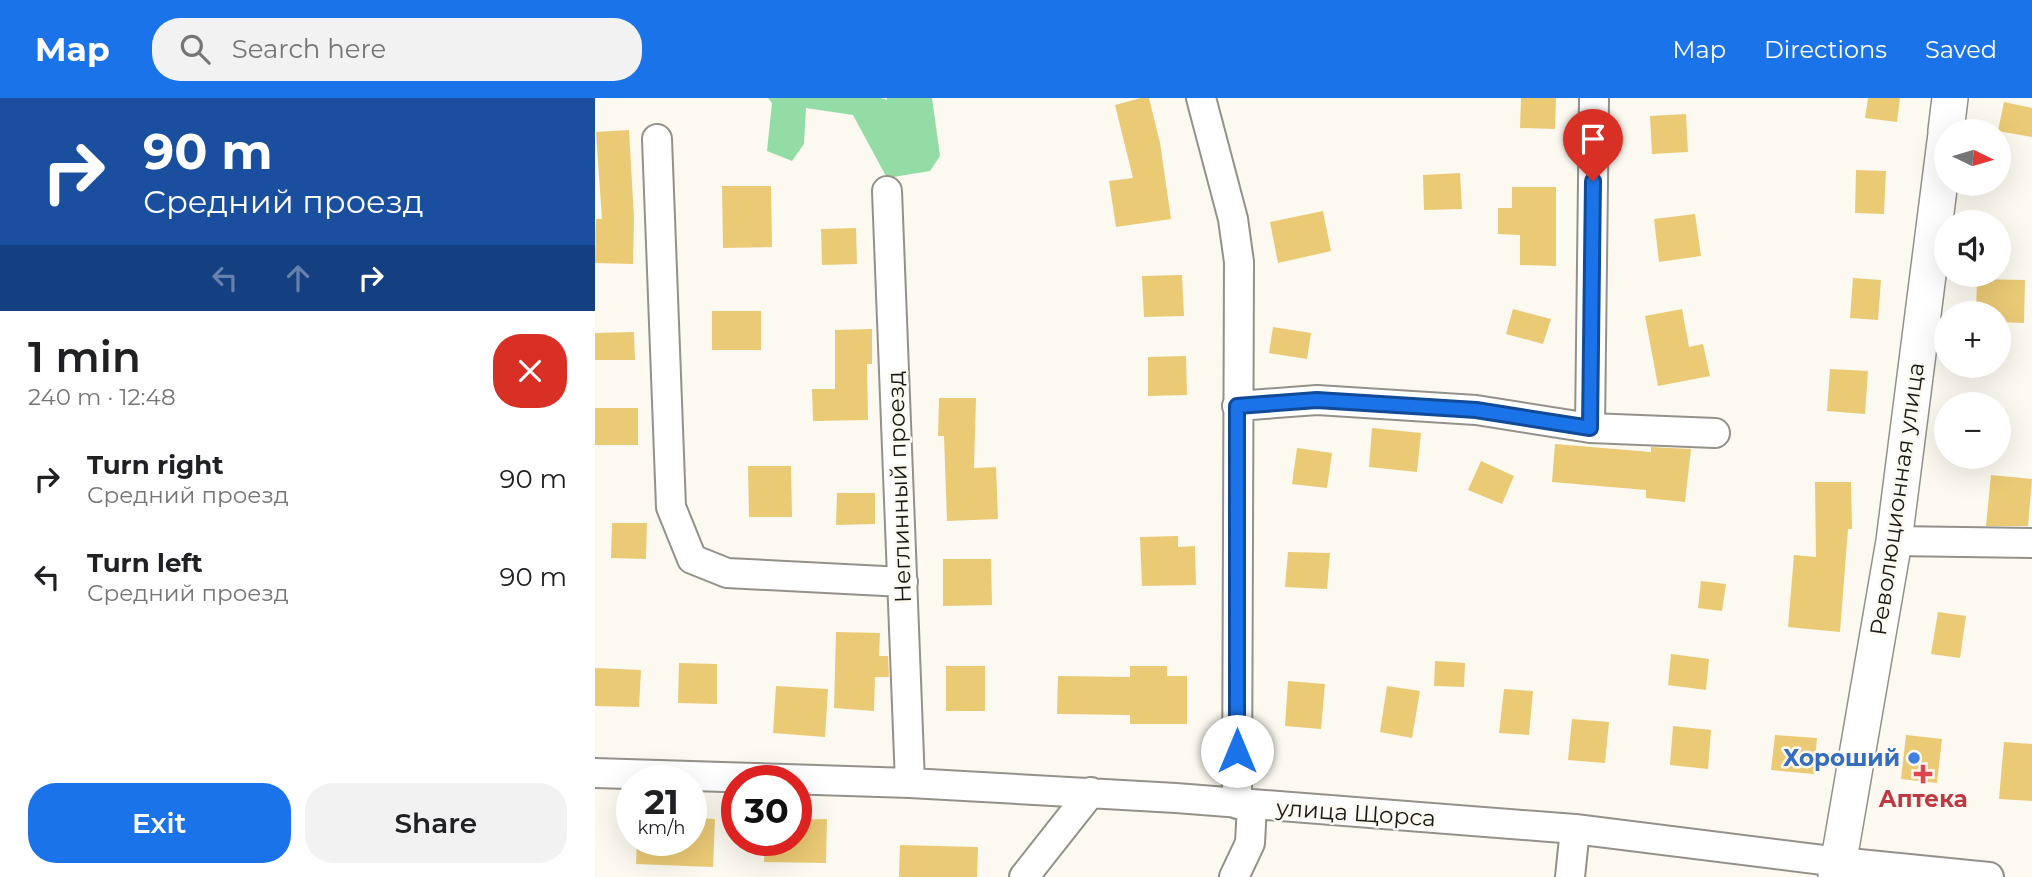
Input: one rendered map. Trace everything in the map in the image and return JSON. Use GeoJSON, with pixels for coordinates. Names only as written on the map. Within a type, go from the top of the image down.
{"type":"FeatureCollection","features":[{"type":"Feature","properties":{"kind":"main road","name":"Революционная улица"},"geometry":{"type":"LineString","coordinates":[[1948,119],[1950,98]]}},
{"type":"Feature","properties":{"kind":"main road","name":"Революционная улица"},"geometry":{"type":"LineString","coordinates":[[1838,869],[1894,541],[1938,196]]}},
{"type":"Feature","properties":{"kind":"street"},"geometry":{"type":"LineString","coordinates":[[1201,98],[1233,219],[1239,262],[1237,406],[1244,805],[1249,843],[1234,877]]}},
{"type":"Feature","properties":{"kind":"street"},"geometry":{"type":"LineString","coordinates":[[1590,428],[1594,98]]}},
{"type":"Feature","properties":{"kind":"street"},"geometry":{"type":"LineString","coordinates":[[657,139],[671,507],[692,559],[727,573],[904,582]]}},
{"type":"Feature","properties":{"kind":"street","name":"Неглинный проезд"},"geometry":{"type":"LineString","coordinates":[[887,191],[910,783]]}},
{"type":"Feature","properties":{"kind":"street"},"geometry":{"type":"LineString","coordinates":[[1237,406],[1317,400],[1476,410],[1590,428],[1715,433]]}},
{"type":"Feature","properties":{"kind":"street"},"geometry":{"type":"LineString","coordinates":[[1894,541],[2032,542]]}},
{"type":"Feature","properties":{"kind":"street","name":"улица Щорса"},"geometry":{"type":"LineString","coordinates":[[595,773],[1091,792],[1574,830],[1838,869],[1989,877]]}},
{"type":"Feature","properties":{"kind":"street"},"geometry":{"type":"LineString","coordinates":[[1024,877],[1091,792]]}},
{"type":"Feature","properties":{"kind":"street"},"geometry":{"type":"LineString","coordinates":[[1570,877],[1574,830]]}},
{"type":"Feature","properties":{"kind":"green space"},"geometry":{"type":"Polygon","coordinates":[[[768,98],[932,98],[940,156],[930,171],[887,178],[853,115],[806,108],[804,144],[792,161],[767,151],[772,103],[768,98]]]}},
{"type":"Feature","properties":{"kind":"building"},"geometry":{"type":"Polygon","coordinates":[[[1149,98],[1160,143],[1171,219],[1116,227],[1109,181],[1133,178],[1115,105],[1149,98]]]}},
{"type":"Feature","properties":{"kind":"building"},"geometry":{"type":"Polygon","coordinates":[[[1521,98],[1556,98],[1555,129],[1520,128],[1521,98]]]}},
{"type":"Feature","properties":{"kind":"building"},"geometry":{"type":"Polygon","coordinates":[[[1868,98],[1900,98],[1897,122],[1865,118],[1868,98]]]}},
{"type":"Feature","properties":{"kind":"building"},"geometry":{"type":"Polygon","coordinates":[[[2004,102],[2032,108],[2032,137],[2011,133],[2011,119],[2000,119],[2004,102]]]}},
{"type":"Feature","properties":{"kind":"building"},"geometry":{"type":"Polygon","coordinates":[[[1686,114],[1688,152],[1652,154],[1650,116],[1686,114]]]}},
{"type":"Feature","properties":{"kind":"building"},"geometry":{"type":"Polygon","coordinates":[[[629,130],[634,218],[633,264],[595,263],[596,219],[602,219],[596,132],[629,130]]]}},
{"type":"Feature","properties":{"kind":"building"},"geometry":{"type":"Polygon","coordinates":[[[1856,170],[1886,171],[1884,214],[1855,213],[1856,170]]]}},
{"type":"Feature","properties":{"kind":"building"},"geometry":{"type":"Polygon","coordinates":[[[1460,173],[1462,209],[1424,210],[1423,175],[1460,173]]]}},
{"type":"Feature","properties":{"kind":"building"},"geometry":{"type":"Polygon","coordinates":[[[722,186],[771,186],[772,247],[723,248],[722,186]]]}},
{"type":"Feature","properties":{"kind":"building"},"geometry":{"type":"Polygon","coordinates":[[[1512,187],[1556,187],[1556,266],[1520,265],[1520,235],[1498,234],[1498,208],[1512,208],[1512,187]]]}},
{"type":"Feature","properties":{"kind":"building"},"geometry":{"type":"Polygon","coordinates":[[[1323,211],[1331,251],[1278,263],[1270,222],[1323,211]]]}},
{"type":"Feature","properties":{"kind":"building"},"geometry":{"type":"Polygon","coordinates":[[[1695,214],[1701,256],[1659,262],[1654,219],[1695,214]]]}},
{"type":"Feature","properties":{"kind":"building"},"geometry":{"type":"Polygon","coordinates":[[[856,228],[857,264],[822,265],[821,229],[856,228]]]}},
{"type":"Feature","properties":{"kind":"building"},"geometry":{"type":"Polygon","coordinates":[[[1182,275],[1184,316],[1144,317],[1142,276],[1182,275]]]}},
{"type":"Feature","properties":{"kind":"building"},"geometry":{"type":"Polygon","coordinates":[[[1853,278],[1881,280],[1878,320],[1850,318],[1853,278]]]}},
{"type":"Feature","properties":{"kind":"building"},"geometry":{"type":"Polygon","coordinates":[[[2011,280],[2025,280],[2024,323],[2011,322],[2011,301],[1976,301],[1977,287],[2011,287],[2011,280]]]}},
{"type":"Feature","properties":{"kind":"building"},"geometry":{"type":"Polygon","coordinates":[[[1513,309],[1551,319],[1543,344],[1506,334],[1513,309]]]}},
{"type":"Feature","properties":{"kind":"building"},"geometry":{"type":"Polygon","coordinates":[[[1682,309],[1689,347],[1703,344],[1710,376],[1658,386],[1645,316],[1682,309]]]}},
{"type":"Feature","properties":{"kind":"building"},"geometry":{"type":"Polygon","coordinates":[[[712,311],[761,311],[761,350],[712,350],[712,311]]]}},
{"type":"Feature","properties":{"kind":"building"},"geometry":{"type":"Polygon","coordinates":[[[1273,327],[1311,333],[1307,359],[1269,353],[1273,327]]]}},
{"type":"Feature","properties":{"kind":"building"},"geometry":{"type":"Polygon","coordinates":[[[872,329],[872,364],[867,364],[868,420],[813,421],[812,389],[835,389],[835,330],[872,329]]]}},
{"type":"Feature","properties":{"kind":"building"},"geometry":{"type":"Polygon","coordinates":[[[634,332],[635,360],[595,360],[595,333],[634,332]]]}},
{"type":"Feature","properties":{"kind":"building"},"geometry":{"type":"Polygon","coordinates":[[[1186,356],[1187,395],[1148,396],[1148,357],[1186,356]]]}},
{"type":"Feature","properties":{"kind":"building"},"geometry":{"type":"Polygon","coordinates":[[[1830,369],[1868,371],[1865,414],[1827,411],[1830,369]]]}},
{"type":"Feature","properties":{"kind":"building"},"geometry":{"type":"Polygon","coordinates":[[[939,398],[976,398],[974,468],[996,467],[998,519],[947,521],[944,436],[938,436],[939,398]]]}},
{"type":"Feature","properties":{"kind":"building"},"geometry":{"type":"Polygon","coordinates":[[[595,408],[638,408],[638,445],[595,445],[595,408]]]}},
{"type":"Feature","properties":{"kind":"building"},"geometry":{"type":"Polygon","coordinates":[[[1372,428],[1421,433],[1417,472],[1369,467],[1372,428]]]}},
{"type":"Feature","properties":{"kind":"building"},"geometry":{"type":"Polygon","coordinates":[[[1555,444],[1651,452],[1651,447],[1691,449],[1685,502],[1646,498],[1646,490],[1552,482],[1555,444]]]}},
{"type":"Feature","properties":{"kind":"building"},"geometry":{"type":"Polygon","coordinates":[[[1297,448],[1332,453],[1327,488],[1292,484],[1297,448]]]}},
{"type":"Feature","properties":{"kind":"building"},"geometry":{"type":"Polygon","coordinates":[[[1481,461],[1514,476],[1502,504],[1468,490],[1481,461]]]}},
{"type":"Feature","properties":{"kind":"building"},"geometry":{"type":"Polygon","coordinates":[[[748,466],[791,466],[792,517],[749,517],[748,466]]]}},
{"type":"Feature","properties":{"kind":"building"},"geometry":{"type":"Polygon","coordinates":[[[1991,475],[2032,479],[2028,526],[1986,526],[1991,475]]]}},
{"type":"Feature","properties":{"kind":"building"},"geometry":{"type":"Polygon","coordinates":[[[1815,482],[1851,482],[1852,529],[1848,529],[1840,632],[1788,627],[1794,555],[1816,557],[1815,482]]]}},
{"type":"Feature","properties":{"kind":"building"},"geometry":{"type":"Polygon","coordinates":[[[837,493],[875,493],[875,524],[836,525],[837,493]]]}},
{"type":"Feature","properties":{"kind":"building"},"geometry":{"type":"Polygon","coordinates":[[[612,523],[647,523],[646,559],[611,558],[612,523]]]}},
{"type":"Feature","properties":{"kind":"building"},"geometry":{"type":"Polygon","coordinates":[[[1178,536],[1178,547],[1195,546],[1196,585],[1142,586],[1140,537],[1178,536]]]}},
{"type":"Feature","properties":{"kind":"building"},"geometry":{"type":"Polygon","coordinates":[[[1288,552],[1330,553],[1327,589],[1285,587],[1288,552]]]}},
{"type":"Feature","properties":{"kind":"building"},"geometry":{"type":"Polygon","coordinates":[[[943,559],[991,559],[992,605],[943,606],[943,559]]]}},
{"type":"Feature","properties":{"kind":"building"},"geometry":{"type":"Polygon","coordinates":[[[1701,581],[1726,584],[1722,611],[1698,608],[1701,581]]]}},
{"type":"Feature","properties":{"kind":"building"},"geometry":{"type":"Polygon","coordinates":[[[1938,612],[1966,616],[1960,658],[1931,654],[1938,612]]]}},
{"type":"Feature","properties":{"kind":"building"},"geometry":{"type":"Polygon","coordinates":[[[836,632],[880,633],[879,656],[888,656],[889,677],[875,677],[874,711],[834,708],[836,632]]]}},
{"type":"Feature","properties":{"kind":"building"},"geometry":{"type":"Polygon","coordinates":[[[1671,654],[1709,659],[1706,690],[1668,685],[1671,654]]]}},
{"type":"Feature","properties":{"kind":"building"},"geometry":{"type":"Polygon","coordinates":[[[1435,661],[1465,663],[1464,687],[1434,686],[1435,661]]]}},
{"type":"Feature","properties":{"kind":"building"},"geometry":{"type":"Polygon","coordinates":[[[679,663],[717,664],[717,704],[678,703],[679,663]]]}},
{"type":"Feature","properties":{"kind":"building"},"geometry":{"type":"Polygon","coordinates":[[[946,666],[985,666],[985,711],[946,711],[946,666]]]}},
{"type":"Feature","properties":{"kind":"building"},"geometry":{"type":"Polygon","coordinates":[[[1130,666],[1167,666],[1167,676],[1187,676],[1187,724],[1130,724],[1130,715],[1057,714],[1058,676],[1130,677],[1130,666]]]}},
{"type":"Feature","properties":{"kind":"building"},"geometry":{"type":"Polygon","coordinates":[[[595,668],[641,670],[639,707],[595,706],[595,668]]]}},
{"type":"Feature","properties":{"kind":"building"},"geometry":{"type":"Polygon","coordinates":[[[1288,681],[1325,684],[1321,729],[1285,726],[1288,681]]]}},
{"type":"Feature","properties":{"kind":"building"},"geometry":{"type":"Polygon","coordinates":[[[776,686],[828,689],[825,737],[773,733],[776,686]]]}},
{"type":"Feature","properties":{"kind":"building"},"geometry":{"type":"Polygon","coordinates":[[[1387,686],[1420,691],[1412,738],[1380,732],[1387,686]]]}},
{"type":"Feature","properties":{"kind":"building"},"geometry":{"type":"Polygon","coordinates":[[[1504,689],[1533,691],[1529,735],[1499,733],[1504,689]]]}},
{"type":"Feature","properties":{"kind":"building"},"geometry":{"type":"Polygon","coordinates":[[[1572,719],[1609,722],[1605,763],[1568,760],[1572,719]]]}},
{"type":"Feature","properties":{"kind":"building"},"geometry":{"type":"Polygon","coordinates":[[[1673,726],[1711,730],[1708,769],[1670,765],[1673,726]]]}},
{"type":"Feature","properties":{"kind":"building"},"geometry":{"type":"Polygon","coordinates":[[[1775,735],[1817,738],[1814,774],[1771,770],[1775,735]]]}},
{"type":"Feature","properties":{"kind":"building"},"geometry":{"type":"Polygon","coordinates":[[[1906,735],[1942,739],[1937,783],[1901,779],[1906,735]]]}},
{"type":"Feature","properties":{"kind":"building"},"geometry":{"type":"Polygon","coordinates":[[[2004,742],[2032,744],[2032,801],[1999,799],[2004,742]]]}},
{"type":"Feature","properties":{"kind":"building"},"geometry":{"type":"Polygon","coordinates":[[[707,819],[715,819],[713,867],[636,864],[636,856],[707,856],[707,819]]]}},
{"type":"Feature","properties":{"kind":"building"},"geometry":{"type":"Polygon","coordinates":[[[812,819],[827,819],[826,863],[764,862],[764,856],[812,856],[812,819]]]}},
{"type":"Feature","properties":{"kind":"building"},"geometry":{"type":"Polygon","coordinates":[[[900,845],[978,847],[977,877],[899,877],[900,845]]]}},
{"type":"Feature","properties":{"kind":"place","name":"Хороший"},"geometry":{"type":"Point","coordinates":[1914,758]}},
{"type":"Feature","properties":{"kind":"place","name":"Аптека"},"geometry":{"type":"Point","coordinates":[1923,774]}},
{"type":"Feature","properties":{"kind":"route"},"geometry":{"type":"LineString","coordinates":[[1237,751],[1237,406],[1317,400],[1476,410],[1590,428],[1593,181]]}}]}
